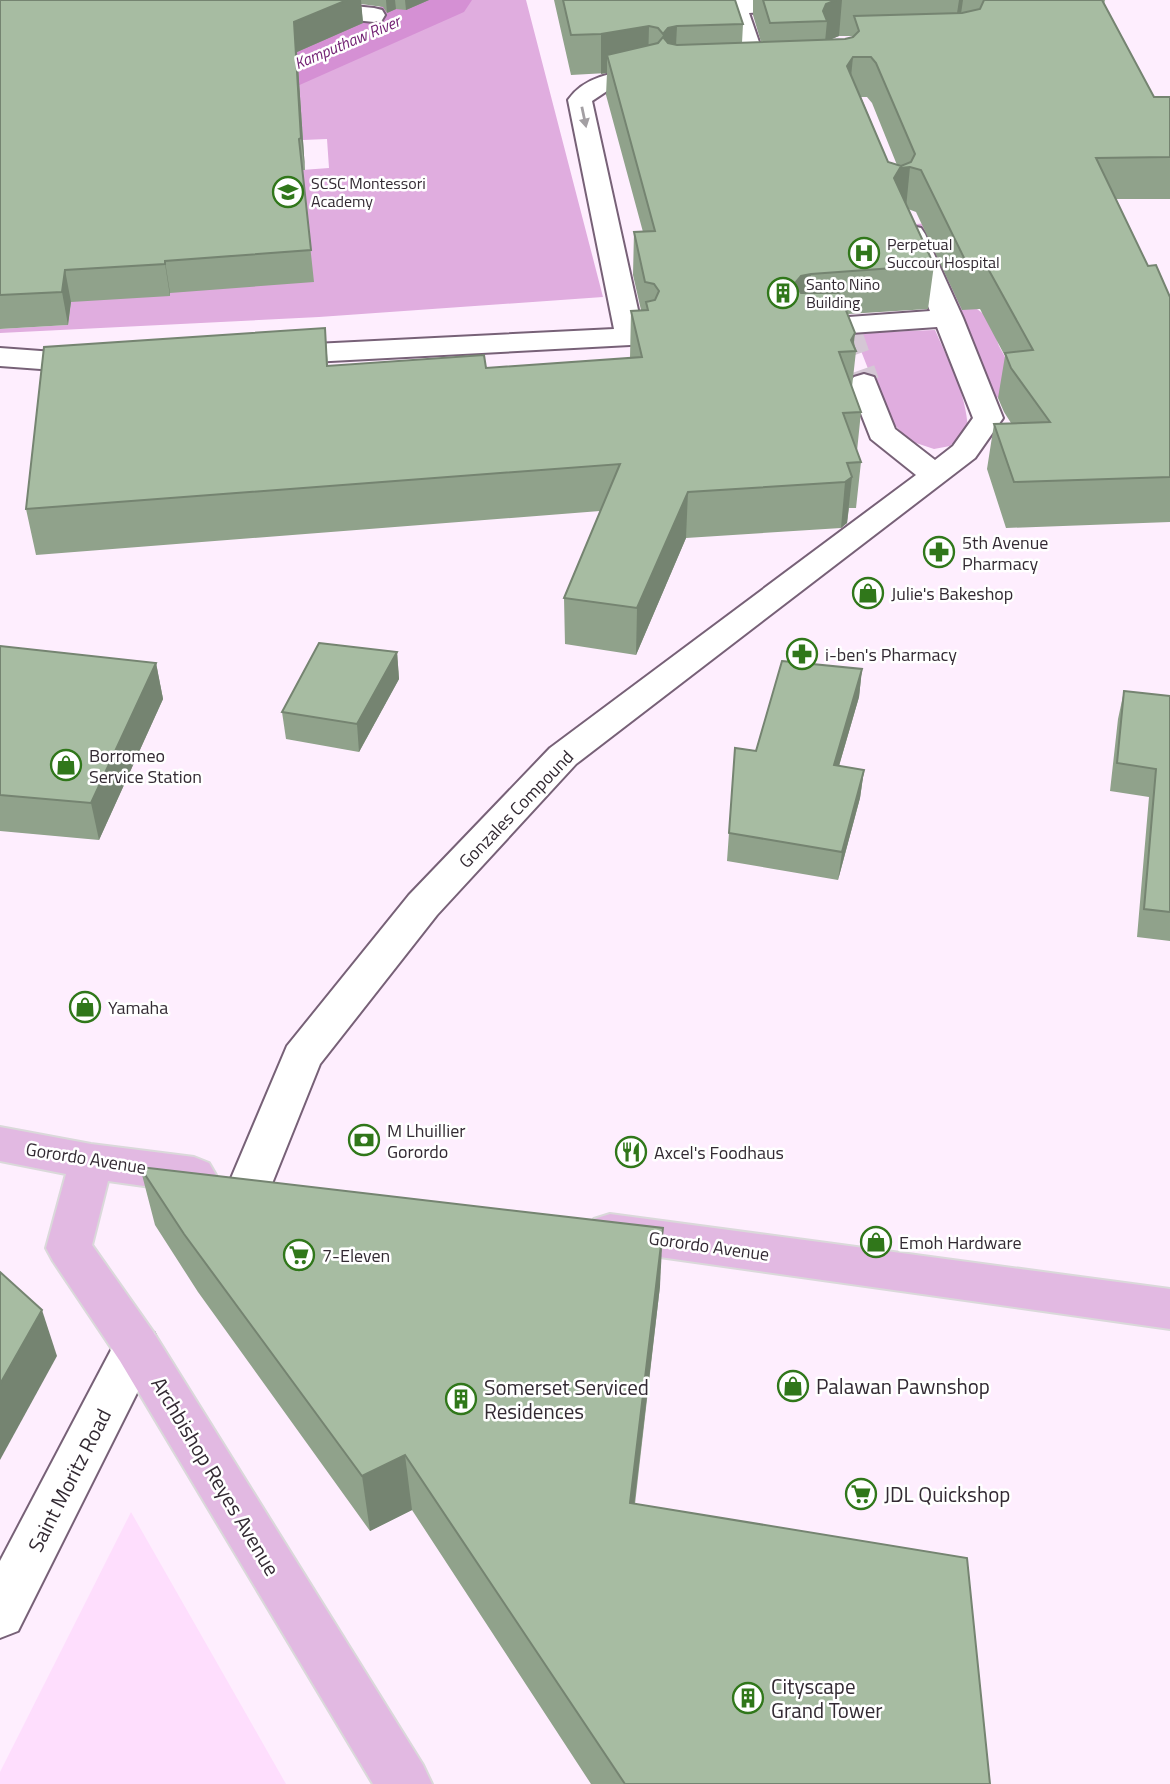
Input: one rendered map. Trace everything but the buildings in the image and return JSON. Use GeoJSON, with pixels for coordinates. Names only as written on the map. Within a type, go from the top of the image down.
{"type":"FeatureCollection","features":[{"type":"Feature","properties":{"kind":"main road","name":"Gorordo Avenue"},"geometry":{"type":"LineString","coordinates":[[0,1144],[91,1161],[272,1186]]}},
{"type":"Feature","properties":{"kind":"main road","name":"Archbishop Reyes Avenue"},"geometry":{"type":"LineString","coordinates":[[91,1161],[69,1248],[137,1347],[404,1784]]}},
{"type":"Feature","properties":{"kind":"main road","name":"Gorordo Avenue"},"geometry":{"type":"LineString","coordinates":[[567,1226],[1170,1309]]}},
{"type":"Feature","properties":{"kind":"street"},"geometry":{"type":"LineString","coordinates":[[229,0],[374,15]]}},
{"type":"Feature","properties":{"kind":"street"},"geometry":{"type":"LineString","coordinates":[[757,71],[736,7],[784,5]]}},
{"type":"Feature","properties":{"kind":"street"},"geometry":{"type":"LineString","coordinates":[[730,72],[785,71]]}},
{"type":"Feature","properties":{"kind":"street"},"geometry":{"type":"LineString","coordinates":[[245,356],[636,337],[580,100],[589,89],[608,82],[648,75]]}},
{"type":"Feature","properties":{"kind":"street"},"geometry":{"type":"LineString","coordinates":[[808,328],[949,318],[905,219]]}},
{"type":"Feature","properties":{"kind":"street","name":"Gonzales Compound"},"geometry":{"type":"LineString","coordinates":[[272,1186],[302,1057],[423,905],[563,756],[964,452],[988,418],[949,318]]}},
{"type":"Feature","properties":{"kind":"street"},"geometry":{"type":"LineString","coordinates":[[0,357],[93,364],[120,362]]}},
{"type":"Feature","properties":{"kind":"street"},"geometry":{"type":"LineString","coordinates":[[864,383],[882,433],[923,484]]}},
{"type":"Feature","properties":{"kind":"street","name":"Saint Moritz Road"},"geometry":{"type":"LineString","coordinates":[[0,1613],[137,1347]]}},
{"type":"Feature","properties":{"kind":"shaded area","name":"SCSC Montessori Academy"},"geometry":{"type":"Polygon","coordinates":[[[432,0],[526,0],[603,297],[319,317],[0,333],[0,329],[68,325],[71,302],[183,106],[302,170],[329,168],[327,139],[303,140],[301,114],[229,88],[432,0]]]}},
{"type":"Feature","properties":{"kind":"shaded area"},"geometry":{"type":"Polygon","coordinates":[[[938,223],[969,303],[989,318],[999,346],[1025,394],[994,398],[914,224],[938,223]]]}},
{"type":"Feature","properties":{"kind":"shaded area"},"geometry":{"type":"Polygon","coordinates":[[[935,330],[960,390],[968,429],[950,446],[934,449],[910,441],[887,417],[854,333],[935,330]]]}},
{"type":"Feature","properties":{"kind":"shaded area"},"geometry":{"type":"Polygon","coordinates":[[[131,1512],[286,1784],[0,1784],[0,1772],[131,1512]]]}},
{"type":"Feature","properties":{"kind":"waterway","name":"Kamputhaw River"},"geometry":{"type":"LineString","coordinates":[[0,62],[246,86],[444,0]]}},
{"type":"Feature","properties":{"kind":"tunnel"},"geometry":{"type":"LineString","coordinates":[[844,326],[864,383]]}},
{"type":"Feature","properties":{"kind":"place","name":"SCSC Montessori Academy"},"geometry":{"type":"Point","coordinates":[288,192]}},
{"type":"Feature","properties":{"kind":"place","name":"Perpetual Succour Hospital"},"geometry":{"type":"Point","coordinates":[864,253]}},
{"type":"Feature","properties":{"kind":"place","name":"Santo Niño Building"},"geometry":{"type":"Point","coordinates":[783,293]}},
{"type":"Feature","properties":{"kind":"place","name":"5th Avenue Pharmacy"},"geometry":{"type":"Point","coordinates":[939,552]}},
{"type":"Feature","properties":{"kind":"place","name":"Julie's Bakeshop"},"geometry":{"type":"Point","coordinates":[868,593]}},
{"type":"Feature","properties":{"kind":"place","name":"i-ben's Pharmacy"},"geometry":{"type":"Point","coordinates":[802,654]}},
{"type":"Feature","properties":{"kind":"place","name":"Borromeo Service Station"},"geometry":{"type":"Point","coordinates":[66,765]}},
{"type":"Feature","properties":{"kind":"place","name":"Yamaha"},"geometry":{"type":"Point","coordinates":[85,1007]}},
{"type":"Feature","properties":{"kind":"place","name":"M Lhuillier Gorordo"},"geometry":{"type":"Point","coordinates":[364,1140]}},
{"type":"Feature","properties":{"kind":"place","name":"Axcel's Foodhaus"},"geometry":{"type":"Point","coordinates":[631,1152]}},
{"type":"Feature","properties":{"kind":"place","name":"Emoh Hardware"},"geometry":{"type":"Point","coordinates":[876,1242]}},
{"type":"Feature","properties":{"kind":"place","name":"7-Eleven"},"geometry":{"type":"Point","coordinates":[299,1255]}},
{"type":"Feature","properties":{"kind":"place","name":"Palawan Pawnshop"},"geometry":{"type":"Point","coordinates":[793,1386]}},
{"type":"Feature","properties":{"kind":"place","name":"Somerset Serviced Residences"},"geometry":{"type":"Point","coordinates":[461,1399]}},
{"type":"Feature","properties":{"kind":"place","name":"JDL Quickshop"},"geometry":{"type":"Point","coordinates":[861,1494]}},
{"type":"Feature","properties":{"kind":"place","name":"Cityscape Grand Tower"},"geometry":{"type":"Point","coordinates":[748,1698]}}]}
